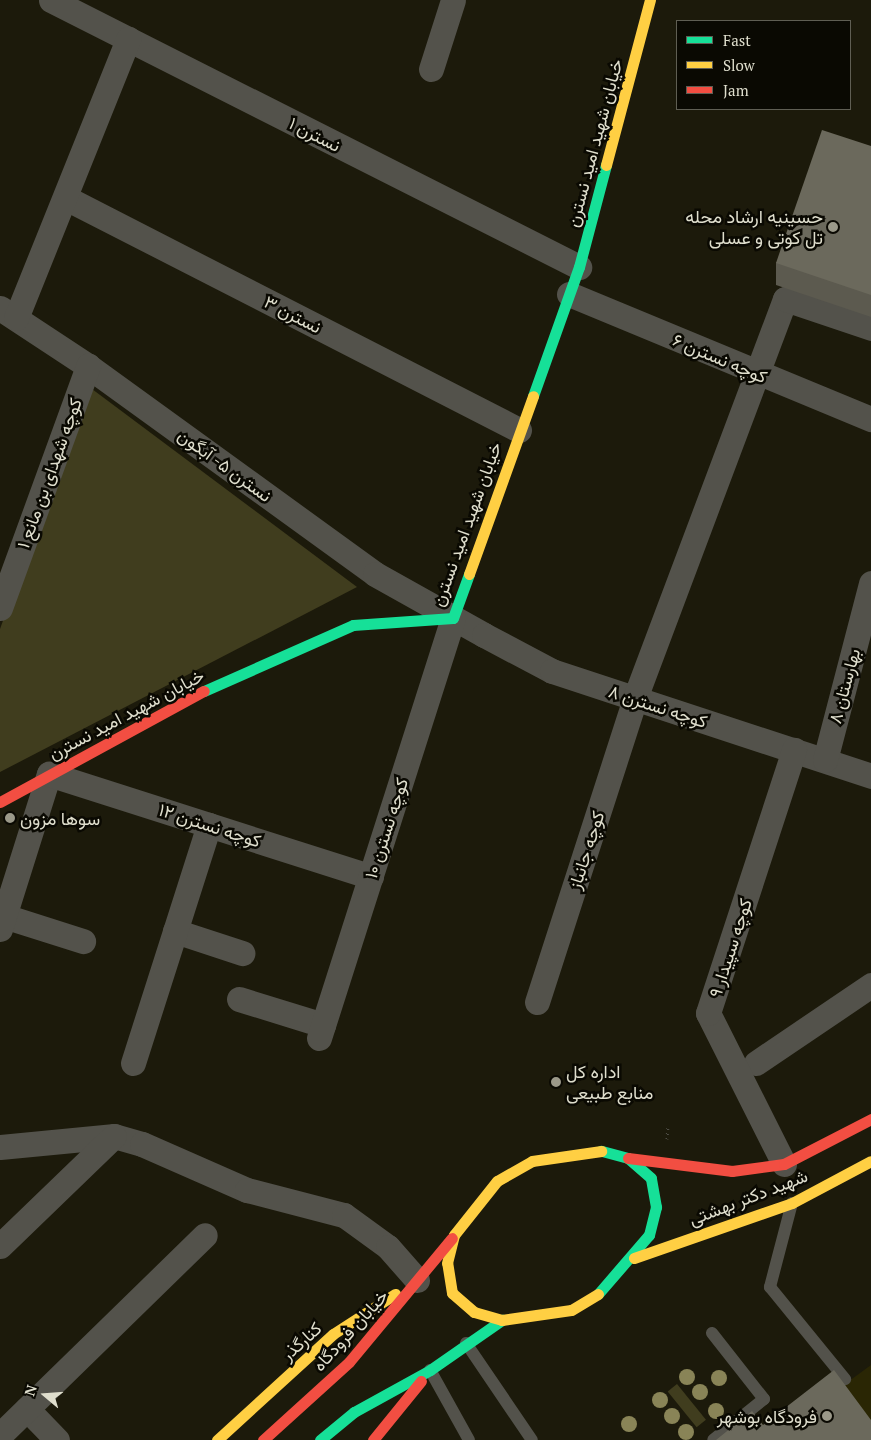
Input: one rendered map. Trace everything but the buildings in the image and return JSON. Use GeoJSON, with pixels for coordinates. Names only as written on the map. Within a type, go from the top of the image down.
{"type":"FeatureCollection","features":[{"type":"Feature","properties":{"kind":"main road","name":"خیابان شهید امید نسترن"},"geometry":{"type":"LineString","coordinates":[[0,802],[196,694],[353,624],[453,618],[579,267],[650,0]]}},
{"type":"Feature","properties":{"kind":"main road","name":"شهید دکتر بهشتی"},"geometry":{"type":"LineString","coordinates":[[454,1235],[483,1195],[514,1168],[574,1152],[600,1151],[628,1158],[732,1171],[784,1164],[871,1119]]}},
{"type":"Feature","properties":{"kind":"main road"},"geometry":{"type":"LineString","coordinates":[[454,1235],[446,1263],[452,1293],[474,1312],[502,1320],[551,1315],[590,1302],[634,1258],[649,1235],[656,1207],[651,1178],[628,1158]]}},
{"type":"Feature","properties":{"kind":"main road","name":"شهید دکتر بهشتی"},"geometry":{"type":"LineString","coordinates":[[634,1258],[792,1203],[871,1161]]}},
{"type":"Feature","properties":{"kind":"main road","name":"خیابان فرودگاه"},"geometry":{"type":"LineString","coordinates":[[264,1440],[349,1362],[454,1235]]}},
{"type":"Feature","properties":{"kind":"main road","name":"کنارگذر"},"geometry":{"type":"LineString","coordinates":[[217,1440],[334,1334],[417,1280]]}},
{"type":"Feature","properties":{"kind":"main road"},"geometry":{"type":"LineString","coordinates":[[320,1440],[354,1412],[430,1370],[465,1342],[502,1320]]}},
{"type":"Feature","properties":{"kind":"main road"},"geometry":{"type":"LineString","coordinates":[[373,1440],[430,1370]]}},
{"type":"Feature","properties":{"kind":"street","name":"نسترن ۱"},"geometry":{"type":"LineString","coordinates":[[51,0],[579,267]]}},
{"type":"Feature","properties":{"kind":"street"},"geometry":{"type":"LineString","coordinates":[[431,70],[453,0]]}},
{"type":"Feature","properties":{"kind":"street"},"geometry":{"type":"LineString","coordinates":[[8,313],[66,198],[128,39]]}},
{"type":"Feature","properties":{"kind":"street","name":"نسترن ۳"},"geometry":{"type":"LineString","coordinates":[[66,198],[519,430]]}},
{"type":"Feature","properties":{"kind":"street","name":"کوچه نسترن ۶"},"geometry":{"type":"LineString","coordinates":[[569,294],[756,374],[871,419]]}},
{"type":"Feature","properties":{"kind":"street","name":"کوچه جانباز"},"geometry":{"type":"LineString","coordinates":[[537,1002],[635,698],[785,299],[871,328]]}},
{"type":"Feature","properties":{"kind":"street","name":"نسترن ۵- آبگون"},"geometry":{"type":"LineString","coordinates":[[8,313],[88,366],[375,574],[453,618]]}},
{"type":"Feature","properties":{"kind":"street","name":"کوچه شهدای بن مانع ۱"},"geometry":{"type":"LineString","coordinates":[[0,608],[88,366]]}},
{"type":"Feature","properties":{"kind":"street","name":"بهارستان ۸"},"geometry":{"type":"LineString","coordinates":[[825,760],[871,583]]}},
{"type":"Feature","properties":{"kind":"street","name":"کوچه نسترن ۸"},"geometry":{"type":"LineString","coordinates":[[453,618],[552,671],[871,776]]}},
{"type":"Feature","properties":{"kind":"street","name":"کوچه نسترن ۱۰"},"geometry":{"type":"LineString","coordinates":[[239,998],[321,1032],[453,618]]}},
{"type":"Feature","properties":{"kind":"street","name":"کوچه سپیدار ۹"},"geometry":{"type":"LineString","coordinates":[[784,1164],[708,1013],[794,750]]}},
{"type":"Feature","properties":{"kind":"street"},"geometry":{"type":"LineString","coordinates":[[49,774],[2,922],[83,941]]}},
{"type":"Feature","properties":{"kind":"street","name":"کوچه نسترن ۱۲"},"geometry":{"type":"LineString","coordinates":[[49,774],[371,877]]}},
{"type":"Feature","properties":{"kind":"street"},"geometry":{"type":"LineString","coordinates":[[133,1063],[209,825]]}},
{"type":"Feature","properties":{"kind":"street"},"geometry":{"type":"LineString","coordinates":[[175,931],[242,952]]}},
{"type":"Feature","properties":{"kind":"street"},"geometry":{"type":"LineString","coordinates":[[756,1063],[871,985]]}},
{"type":"Feature","properties":{"kind":"street"},"geometry":{"type":"LineString","coordinates":[[0,1246],[114,1136]]}},
{"type":"Feature","properties":{"kind":"street"},"geometry":{"type":"LineString","coordinates":[[0,1147],[114,1136],[247,1190],[344,1215],[388,1248],[417,1280]]}},
{"type":"Feature","properties":{"kind":"street"},"geometry":{"type":"LineString","coordinates":[[0,1435],[205,1234]]}},
{"type":"Feature","properties":{"kind":"street"},"geometry":{"type":"LineString","coordinates":[[27,1410],[57,1440]]}},
{"type":"Feature","properties":{"kind":"lane"},"geometry":{"type":"LineString","coordinates":[[792,1203],[770,1287],[845,1379]]}},
{"type":"Feature","properties":{"kind":"lane"},"geometry":{"type":"LineString","coordinates":[[712,1333],[764,1399],[713,1440]]}},
{"type":"Feature","properties":{"kind":"lane"},"geometry":{"type":"LineString","coordinates":[[465,1342],[532,1440]]}},
{"type":"Feature","properties":{"kind":"lane"},"geometry":{"type":"LineString","coordinates":[[430,1370],[469,1440]]}},
{"type":"Feature","properties":{"kind":"shaded area"},"geometry":{"type":"Polygon","coordinates":[[[88,386],[357,587],[0,772],[0,629],[88,386]]]}},
{"type":"Feature","properties":{"kind":"shaded area","name":"فرودگاه بوشهر"},"geometry":{"type":"Polygon","coordinates":[[[871,1365],[871,1440],[771,1440],[834,1392],[871,1365]]]}},
{"type":"Feature","properties":{"kind":"shaded area"},"geometry":{"type":"Polygon","coordinates":[[[677,1384],[706,1420],[697,1427],[668,1392],[677,1384]]]}},
{"type":"Feature","properties":{"kind":"traffic: fast"},"geometry":{"type":"LineString","coordinates":[[533,396],[579,267],[606,165]]}},
{"type":"Feature","properties":{"kind":"traffic: fast"},"geometry":{"type":"LineString","coordinates":[[204,691],[353,625],[453,618],[469,574]]}},
{"type":"Feature","properties":{"kind":"traffic: fast"},"geometry":{"type":"LineString","coordinates":[[598,1294],[649,1235],[656,1207],[651,1178],[628,1158],[601,1151]]}},
{"type":"Feature","properties":{"kind":"traffic: fast"},"geometry":{"type":"LineString","coordinates":[[320,1440],[354,1412],[430,1370],[502,1320]]}},
{"type":"Feature","properties":{"kind":"traffic: slow"},"geometry":{"type":"LineString","coordinates":[[606,165],[650,0]]}},
{"type":"Feature","properties":{"kind":"traffic: slow"},"geometry":{"type":"LineString","coordinates":[[469,574],[533,396]]}},
{"type":"Feature","properties":{"kind":"traffic: slow"},"geometry":{"type":"LineString","coordinates":[[598,1294],[571,1310],[502,1320],[474,1312],[452,1293],[447,1263],[454,1235],[497,1181],[532,1161],[601,1151]]}},
{"type":"Feature","properties":{"kind":"traffic: slow"},"geometry":{"type":"LineString","coordinates":[[634,1258],[792,1203],[871,1161]]}},
{"type":"Feature","properties":{"kind":"traffic: slow"},"geometry":{"type":"LineString","coordinates":[[217,1440],[333,1334],[395,1294]]}},
{"type":"Feature","properties":{"kind":"traffic: jam"},"geometry":{"type":"LineString","coordinates":[[0,802],[204,691]]}},
{"type":"Feature","properties":{"kind":"traffic: jam"},"geometry":{"type":"LineString","coordinates":[[628,1158],[732,1171],[784,1164],[871,1119]]}},
{"type":"Feature","properties":{"kind":"traffic: jam"},"geometry":{"type":"LineString","coordinates":[[263,1440],[349,1362],[452,1238]]}},
{"type":"Feature","properties":{"kind":"traffic: jam"},"geometry":{"type":"LineString","coordinates":[[373,1440],[421,1381]]}},
{"type":"Feature","properties":{"kind":"place","name":"حسینیه ارشاد محله تل کوتی و عسلی"},"geometry":{"type":"Point","coordinates":[833,227]}},
{"type":"Feature","properties":{"kind":"place","name":"سوها مزون"},"geometry":{"type":"Point","coordinates":[10,818]}},
{"type":"Feature","properties":{"kind":"place","name":"اداره کل منابع طبیعی"},"geometry":{"type":"Point","coordinates":[556,1082]}},
{"type":"Feature","properties":{"kind":"place","name":"فرودگاه بوشهر"},"geometry":{"type":"Point","coordinates":[827,1416]}}]}
